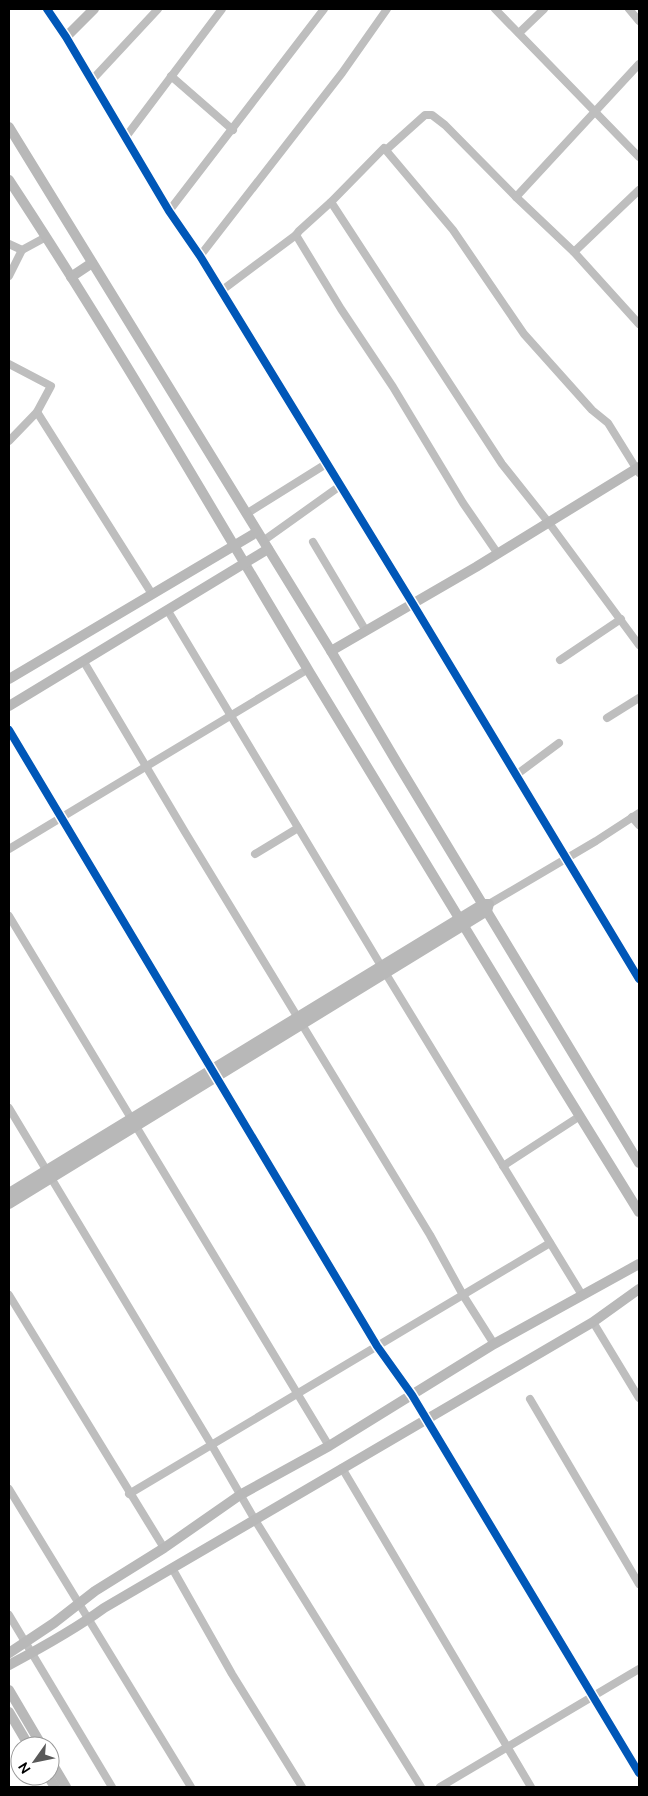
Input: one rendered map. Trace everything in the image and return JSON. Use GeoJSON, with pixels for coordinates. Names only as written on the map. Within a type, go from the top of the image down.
{"type":"FeatureCollection","features":[{"type":"Feature","properties":{"kind":"main road"},"geometry":{"type":"LineString","coordinates":[[66,37],[94,9]]}},
{"type":"Feature","properties":{"kind":"main road"},"geometry":{"type":"LineString","coordinates":[[9,127],[331,651],[639,1163]]}},
{"type":"Feature","properties":{"kind":"main road"},"geometry":{"type":"LineString","coordinates":[[9,180],[71,277],[235,546],[460,922],[639,1212]]}},
{"type":"Feature","properties":{"kind":"main road"},"geometry":{"type":"LineString","coordinates":[[71,277],[92,263]]}},
{"type":"Feature","properties":{"kind":"main road"},"geometry":{"type":"LineString","coordinates":[[331,651],[638,470]]}},
{"type":"Feature","properties":{"kind":"main road"},"geometry":{"type":"LineString","coordinates":[[9,679],[257,532]]}},
{"type":"Feature","properties":{"kind":"main road"},"geometry":{"type":"LineString","coordinates":[[9,706],[245,563],[265,545]]}},
{"type":"Feature","properties":{"kind":"main road"},"geometry":{"type":"LineString","coordinates":[[9,1194],[48,1174],[133,1123],[486,906]]}},
{"type":"Feature","properties":{"kind":"main road"},"geometry":{"type":"LineString","coordinates":[[9,1204],[48,1174]]}},
{"type":"Feature","properties":{"kind":"main road"},"geometry":{"type":"LineString","coordinates":[[9,1654],[78,1604],[164,1548],[240,1495],[328,1446],[494,1344],[639,1264]]}},
{"type":"Feature","properties":{"kind":"main road"},"geometry":{"type":"LineString","coordinates":[[9,1665],[593,1322],[639,1289]]}},
{"type":"Feature","properties":{"kind":"main road"},"geometry":{"type":"LineString","coordinates":[[9,1690],[36,1736]]}},
{"type":"Feature","properties":{"kind":"main road"},"geometry":{"type":"LineString","coordinates":[[11,1719],[22,1736]]}},
{"type":"Feature","properties":{"kind":"street"},"geometry":{"type":"LineString","coordinates":[[47,9],[66,37],[169,211],[200,256],[413,604],[639,979]]}},
{"type":"Feature","properties":{"kind":"street"},"geometry":{"type":"LineString","coordinates":[[91,81],[158,9]]}},
{"type":"Feature","properties":{"kind":"street"},"geometry":{"type":"LineString","coordinates":[[125,138],[222,9]]}},
{"type":"Feature","properties":{"kind":"street"},"geometry":{"type":"LineString","coordinates":[[169,211],[324,9]]}},
{"type":"Feature","properties":{"kind":"street"},"geometry":{"type":"LineString","coordinates":[[200,256],[342,73],[387,9]]}},
{"type":"Feature","properties":{"kind":"street"},"geometry":{"type":"LineString","coordinates":[[495,9],[639,157]]}},
{"type":"Feature","properties":{"kind":"street"},"geometry":{"type":"LineString","coordinates":[[520,34],[544,9]]}},
{"type":"Feature","properties":{"kind":"street"},"geometry":{"type":"LineString","coordinates":[[629,9],[639,21]]}},
{"type":"Feature","properties":{"kind":"street"},"geometry":{"type":"LineString","coordinates":[[516,197],[639,64]]}},
{"type":"Feature","properties":{"kind":"street"},"geometry":{"type":"LineString","coordinates":[[171,76],[233,130]]}},
{"type":"Feature","properties":{"kind":"street"},"geometry":{"type":"LineString","coordinates":[[221,291],[296,235],[384,148],[386,150],[425,115],[432,115],[445,124],[516,197],[574,252],[639,324]]}},
{"type":"Feature","properties":{"kind":"street"},"geometry":{"type":"LineString","coordinates":[[386,150],[453,230],[524,334],[592,410],[608,423],[638,470]]}},
{"type":"Feature","properties":{"kind":"street"},"geometry":{"type":"LineString","coordinates":[[574,252],[639,190]]}},
{"type":"Feature","properties":{"kind":"street"},"geometry":{"type":"LineString","coordinates":[[331,202],[502,464],[549,523],[620,619],[636,635],[639,646]]}},
{"type":"Feature","properties":{"kind":"street"},"geometry":{"type":"LineString","coordinates":[[296,235],[341,309],[393,387],[463,503],[498,554]]}},
{"type":"Feature","properties":{"kind":"street"},"geometry":{"type":"LineString","coordinates":[[9,276],[22,250],[46,237]]}},
{"type":"Feature","properties":{"kind":"street"},"geometry":{"type":"LineString","coordinates":[[9,244],[22,250]]}},
{"type":"Feature","properties":{"kind":"street"},"geometry":{"type":"LineString","coordinates":[[9,364],[51,386],[37,412],[11,436]]}},
{"type":"Feature","properties":{"kind":"street"},"geometry":{"type":"LineString","coordinates":[[37,412],[152,594]]}},
{"type":"Feature","properties":{"kind":"street"},"geometry":{"type":"LineString","coordinates":[[246,514],[326,464]]}},
{"type":"Feature","properties":{"kind":"street"},"geometry":{"type":"LineString","coordinates":[[265,545],[340,486]]}},
{"type":"Feature","properties":{"kind":"street"},"geometry":{"type":"LineString","coordinates":[[313,542],[366,631]]}},
{"type":"Feature","properties":{"kind":"street"},"geometry":{"type":"LineString","coordinates":[[168,610],[383,970],[582,1295]]}},
{"type":"Feature","properties":{"kind":"street"},"geometry":{"type":"LineString","coordinates":[[560,660],[620,619]]}},
{"type":"Feature","properties":{"kind":"street"},"geometry":{"type":"LineString","coordinates":[[84,662],[300,1022],[430,1234],[463,1295],[494,1344]]}},
{"type":"Feature","properties":{"kind":"street"},"geometry":{"type":"LineString","coordinates":[[9,849],[308,669]]}},
{"type":"Feature","properties":{"kind":"street"},"geometry":{"type":"LineString","coordinates":[[607,718],[639,698]]}},
{"type":"Feature","properties":{"kind":"street"},"geometry":{"type":"LineString","coordinates":[[9,730],[377,1346],[412,1395],[639,1773]]}},
{"type":"Feature","properties":{"kind":"street"},"geometry":{"type":"LineString","coordinates":[[516,776],[559,743]]}},
{"type":"Feature","properties":{"kind":"street"},"geometry":{"type":"LineString","coordinates":[[486,906],[636,815],[639,826]]}},
{"type":"Feature","properties":{"kind":"street"},"geometry":{"type":"LineString","coordinates":[[255,854],[298,828]]}},
{"type":"Feature","properties":{"kind":"street"},"geometry":{"type":"LineString","coordinates":[[9,916],[328,1446]]}},
{"type":"Feature","properties":{"kind":"street"},"geometry":{"type":"LineString","coordinates":[[9,1108],[255,1520],[421,1787]]}},
{"type":"Feature","properties":{"kind":"street"},"geometry":{"type":"LineString","coordinates":[[503,1166],[580,1116]]}},
{"type":"Feature","properties":{"kind":"street"},"geometry":{"type":"LineString","coordinates":[[129,1494],[550,1243]]}},
{"type":"Feature","properties":{"kind":"street"},"geometry":{"type":"LineString","coordinates":[[9,1296],[129,1494],[164,1548]]}},
{"type":"Feature","properties":{"kind":"street"},"geometry":{"type":"LineString","coordinates":[[593,1322],[639,1398]]}},
{"type":"Feature","properties":{"kind":"street"},"geometry":{"type":"LineString","coordinates":[[530,1399],[639,1584]]}},
{"type":"Feature","properties":{"kind":"street"},"geometry":{"type":"LineString","coordinates":[[342,1468],[531,1787]]}},
{"type":"Feature","properties":{"kind":"street"},"geometry":{"type":"LineString","coordinates":[[9,1489],[192,1787]]}},
{"type":"Feature","properties":{"kind":"street"},"geometry":{"type":"LineString","coordinates":[[172,1568],[232,1674],[302,1787]]}},
{"type":"Feature","properties":{"kind":"street"},"geometry":{"type":"LineString","coordinates":[[9,1615],[112,1787]]}},
{"type":"Feature","properties":{"kind":"street"},"geometry":{"type":"LineString","coordinates":[[440,1787],[639,1669]]}},
{"type":"Feature","properties":{"kind":"cycle path"},"geometry":{"type":"LineString","coordinates":[[47,9],[66,37],[169,211],[200,256],[413,604],[639,979]]}},
{"type":"Feature","properties":{"kind":"cycle path"},"geometry":{"type":"LineString","coordinates":[[9,730],[377,1346],[412,1395],[639,1773]]}}]}
